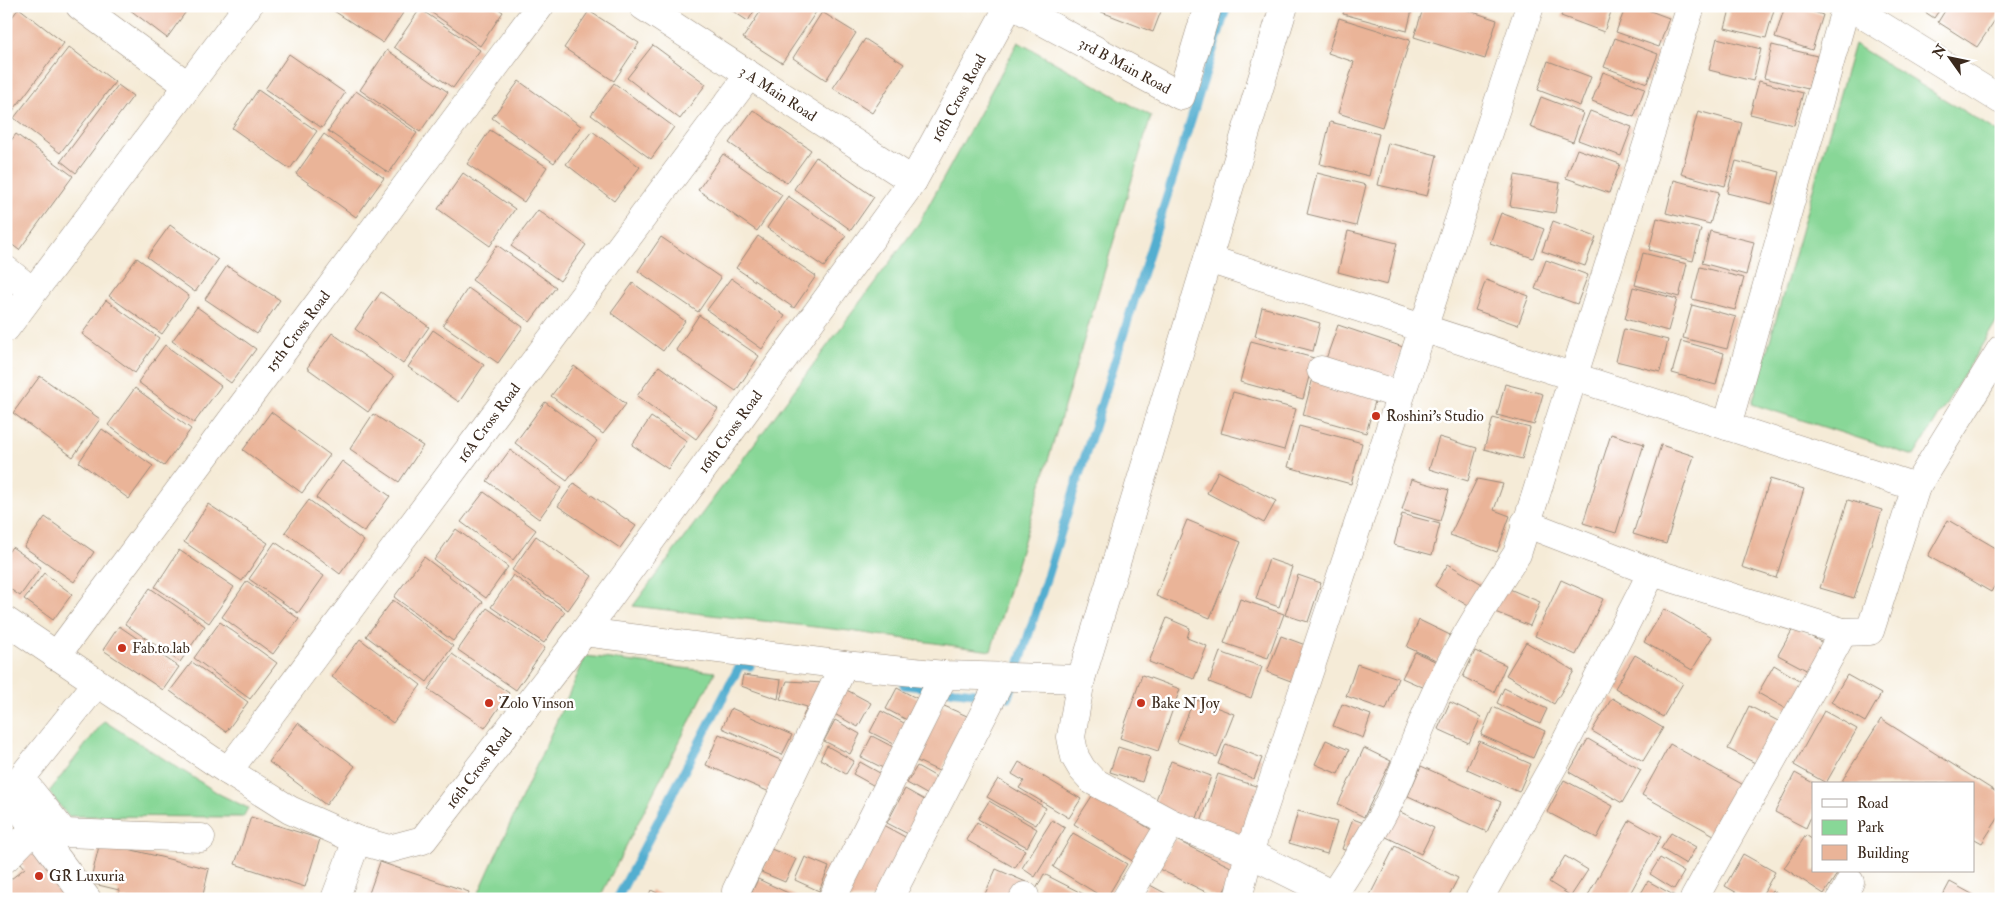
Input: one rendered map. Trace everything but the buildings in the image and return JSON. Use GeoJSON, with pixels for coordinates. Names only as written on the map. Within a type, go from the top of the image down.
{"type":"FeatureCollection","features":[{"type":"Feature","properties":{"kind":"street"},"geometry":{"type":"LineString","coordinates":[[80,6],[187,86]]}},
{"type":"Feature","properties":{"kind":"street"},"geometry":{"type":"LineString","coordinates":[[6,328],[248,6]]}},
{"type":"Feature","properties":{"kind":"street","name":"15th Cross Road"},"geometry":{"type":"LineString","coordinates":[[56,656],[540,6]]}},
{"type":"Feature","properties":{"kind":"street","name":"3 A Main Road"},"geometry":{"type":"LineString","coordinates":[[643,6],[913,181]]}},
{"type":"Feature","properties":{"kind":"street","name":"16th Cross Road"},"geometry":{"type":"LineString","coordinates":[[357,840],[389,849],[424,840],[584,632],[913,181],[1009,6]]}},
{"type":"Feature","properties":{"kind":"street","name":"3rd B Main Road"},"geometry":{"type":"LineString","coordinates":[[1014,6],[1181,96],[1208,6]]}},
{"type":"Feature","properties":{"kind":"street"},"geometry":{"type":"LineString","coordinates":[[1284,6],[1081,679],[1071,737],[1075,756],[1082,769],[1093,781],[1172,823],[1248,853],[1333,895],[1363,850],[1395,790],[1416,735],[1441,682],[1467,635],[1517,554],[1525,523],[1691,6]]}},
{"type":"Feature","properties":{"kind":"street"},"geometry":{"type":"LineString","coordinates":[[1238,899],[1248,853],[1530,6]]}},
{"type":"Feature","properties":{"kind":"street"},"geometry":{"type":"LineString","coordinates":[[1727,426],[1847,6],[2001,100]]}},
{"type":"Feature","properties":{"kind":"street","name":"16A Cross Road"},"geometry":{"type":"LineString","coordinates":[[228,771],[749,75]]}},
{"type":"Feature","properties":{"kind":"street"},"geometry":{"type":"LineString","coordinates":[[1208,259],[1916,487]]}},
{"type":"Feature","properties":{"kind":"street"},"geometry":{"type":"LineString","coordinates":[[6,270],[32,291]]}},
{"type":"Feature","properties":{"kind":"street"},"geometry":{"type":"LineString","coordinates":[[1525,523],[1652,572],[1843,632],[1870,632],[1916,487],[2001,349]]}},
{"type":"Feature","properties":{"kind":"street"},"geometry":{"type":"LineString","coordinates":[[1321,370],[1400,395]]}},
{"type":"Feature","properties":{"kind":"street"},"geometry":{"type":"LineString","coordinates":[[1479,899],[1556,761],[1652,572]]}},
{"type":"Feature","properties":{"kind":"street"},"geometry":{"type":"LineString","coordinates":[[6,621],[228,771],[290,810],[357,840],[334,899]]}},
{"type":"Feature","properties":{"kind":"street"},"geometry":{"type":"LineString","coordinates":[[584,632],[844,665],[944,675],[1081,679]]}},
{"type":"Feature","properties":{"kind":"street"},"geometry":{"type":"LineString","coordinates":[[1694,899],[1843,632]]}},
{"type":"Feature","properties":{"kind":"street"},"geometry":{"type":"LineString","coordinates":[[736,891],[844,665]]}},
{"type":"Feature","properties":{"kind":"street"},"geometry":{"type":"LineString","coordinates":[[832,899],[944,675]]}},
{"type":"Feature","properties":{"kind":"street"},"geometry":{"type":"LineString","coordinates":[[889,899],[1003,676]]}},
{"type":"Feature","properties":{"kind":"street"},"geometry":{"type":"LineString","coordinates":[[12,790],[96,683]]}},
{"type":"Feature","properties":{"kind":"street"},"geometry":{"type":"LineString","coordinates":[[12,790],[35,828],[87,899]]}},
{"type":"Feature","properties":{"kind":"street"},"geometry":{"type":"LineString","coordinates":[[12,790],[64,833],[201,838]]}},
{"type":"Feature","properties":{"kind":"street"},"geometry":{"type":"LineString","coordinates":[[1126,899],[1172,823]]}},
{"type":"Feature","properties":{"kind":"street"},"geometry":{"type":"LineString","coordinates":[[6,858],[35,828]]}},
{"type":"Feature","properties":{"kind":"green space"},"geometry":{"type":"Polygon","coordinates":[[[1018,42],[1151,116],[991,651],[850,631],[633,606],[919,223],[1018,42]]]}},
{"type":"Feature","properties":{"kind":"green space"},"geometry":{"type":"Polygon","coordinates":[[[1854,44],[2001,134],[2001,314],[1914,456],[1752,404],[1854,44]]]}},
{"type":"Feature","properties":{"kind":"green space"},"geometry":{"type":"Polygon","coordinates":[[[586,656],[715,672],[599,899],[476,899],[586,656]]]}},
{"type":"Feature","properties":{"kind":"green space"},"geometry":{"type":"Polygon","coordinates":[[[104,721],[221,795],[248,808],[243,817],[68,816],[49,792],[104,721]]]}},
{"type":"Feature","properties":{"kind":"waterway"},"geometry":{"type":"LineString","coordinates":[[904,685],[1009,697],[1227,6]]}},
{"type":"Feature","properties":{"kind":"waterway"},"geometry":{"type":"LineString","coordinates":[[617,899],[740,665],[750,666]]}},
{"type":"Feature","properties":{"kind":"place","name":"Roshini's Studio"},"geometry":{"type":"Point","coordinates":[1376,416]}},
{"type":"Feature","properties":{"kind":"place","name":"Fab.to.lab"},"geometry":{"type":"Point","coordinates":[122,648]}},
{"type":"Feature","properties":{"kind":"place","name":"Zolo Vinson"},"geometry":{"type":"Point","coordinates":[489,703]}},
{"type":"Feature","properties":{"kind":"place","name":"Bake N Joy"},"geometry":{"type":"Point","coordinates":[1141,703]}},
{"type":"Feature","properties":{"kind":"place","name":"GR Luxuria"},"geometry":{"type":"Point","coordinates":[39,876]}}]}
